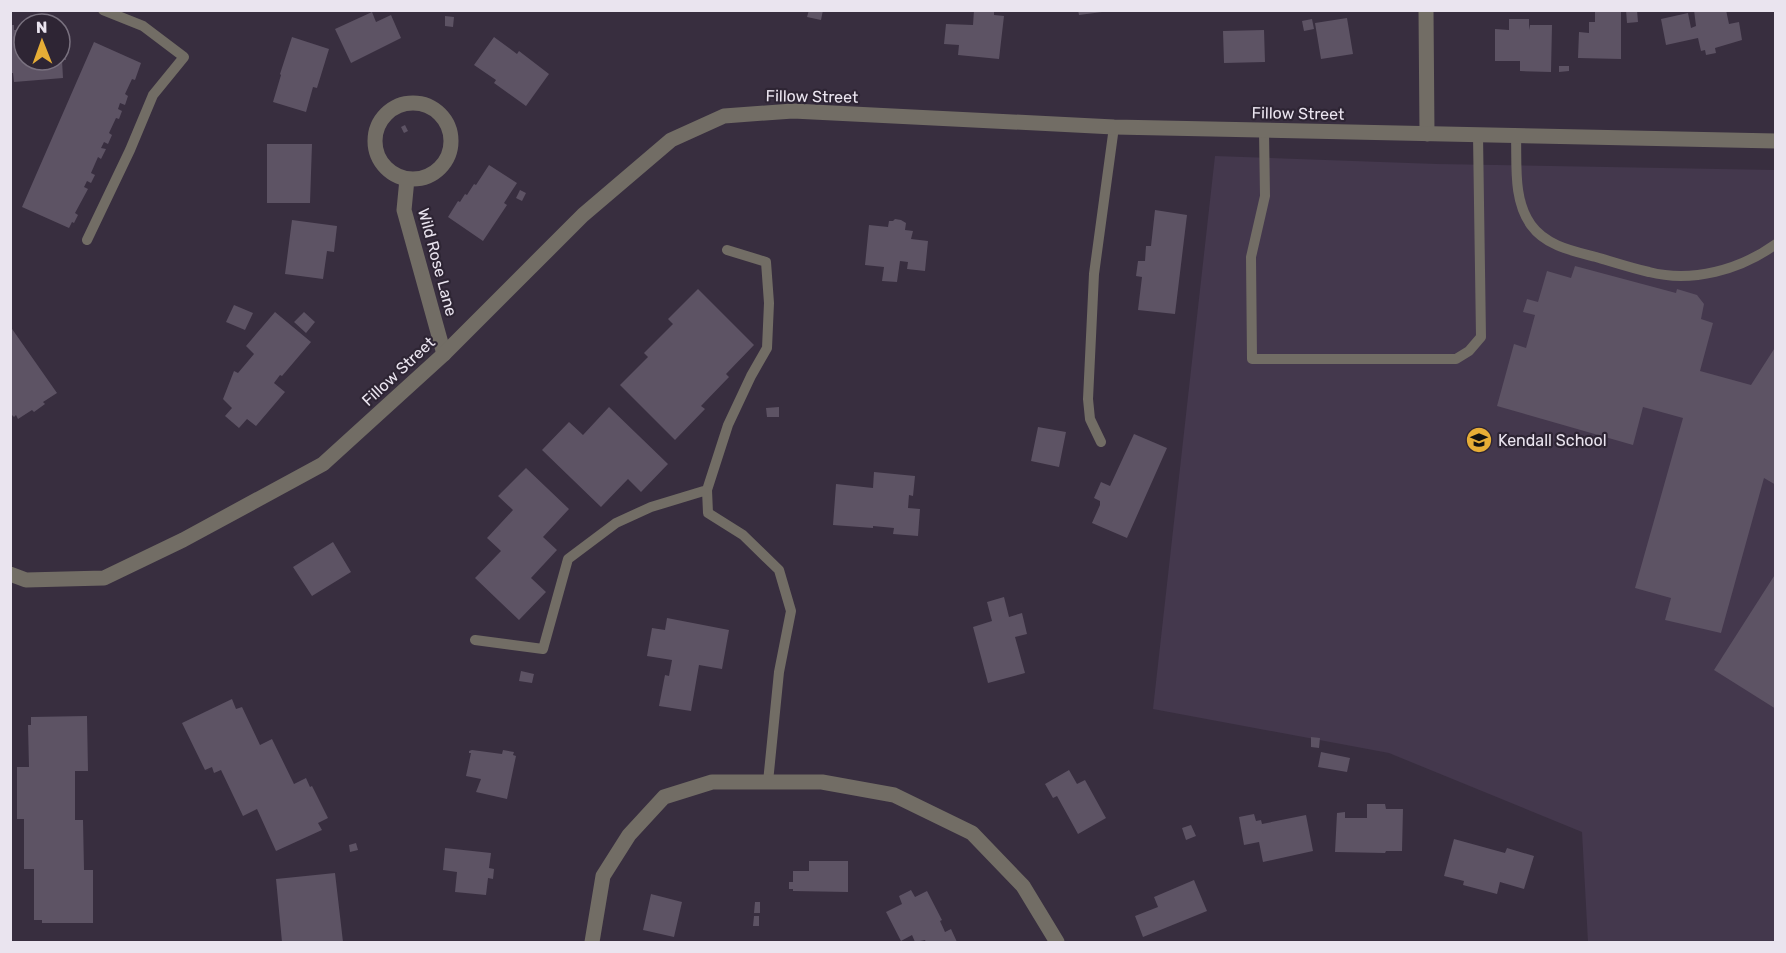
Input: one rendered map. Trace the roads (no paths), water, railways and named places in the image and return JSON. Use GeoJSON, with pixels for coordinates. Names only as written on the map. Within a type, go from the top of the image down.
{"type":"FeatureCollection","features":[{"type":"Feature","properties":{"kind":"street"},"geometry":{"type":"LineString","coordinates":[[1426,10],[1427,134]]}},
{"type":"Feature","properties":{"kind":"street"},"geometry":{"type":"LineString","coordinates":[[403,103],[418,103],[432,107],[443,117],[450,131],[451,146],[446,160],[436,171],[422,178],[407,178],[393,174],[382,164],[375,151],[374,136],[379,121],[389,110],[403,103]]}},
{"type":"Feature","properties":{"kind":"street","name":"Fillow Street"},"geometry":{"type":"LineString","coordinates":[[10,574],[26,580],[104,578],[183,540],[323,464],[444,354],[583,215],[671,140],[724,116],[794,111],[1114,127],[1776,141]]}},
{"type":"Feature","properties":{"kind":"street","name":"Wild Rose Lane"},"geometry":{"type":"LineString","coordinates":[[407,178],[404,210],[444,354]]}},
{"type":"Feature","properties":{"kind":"street"},"geometry":{"type":"LineString","coordinates":[[592,942],[603,876],[629,835],[664,797],[712,782],[822,782],[894,795],[972,833],[1023,885],[1057,942]]}},
{"type":"Feature","properties":{"kind":"lane"},"geometry":{"type":"LineString","coordinates":[[87,240],[130,150],[153,95],[184,57],[143,26],[104,10]]}},
{"type":"Feature","properties":{"kind":"lane"},"geometry":{"type":"LineString","coordinates":[[1101,442],[1090,419],[1088,399],[1094,274],[1114,127]]}},
{"type":"Feature","properties":{"kind":"lane"},"geometry":{"type":"LineString","coordinates":[[1264,130],[1265,196],[1251,257],[1252,359],[1456,359],[1469,351],[1481,337],[1478,135]]}},
{"type":"Feature","properties":{"kind":"lane"},"geometry":{"type":"LineString","coordinates":[[1516,136],[1518,193],[1524,212],[1531,225],[1544,239],[1568,249],[1651,273],[1681,276],[1728,268],[1758,257],[1776,244]]}},
{"type":"Feature","properties":{"kind":"lane"},"geometry":{"type":"LineString","coordinates":[[726,250],[766,262],[769,303],[767,348],[728,425],[707,490],[708,513],[743,535],[779,570],[791,612],[779,672],[768,782]]}},
{"type":"Feature","properties":{"kind":"lane"},"geometry":{"type":"LineString","coordinates":[[475,640],[543,649],[568,559],[616,523],[651,507],[707,490]]}},
{"type":"Feature","properties":{"kind":"place","name":"Kendall School"},"geometry":{"type":"Point","coordinates":[1479,440]}}]}
